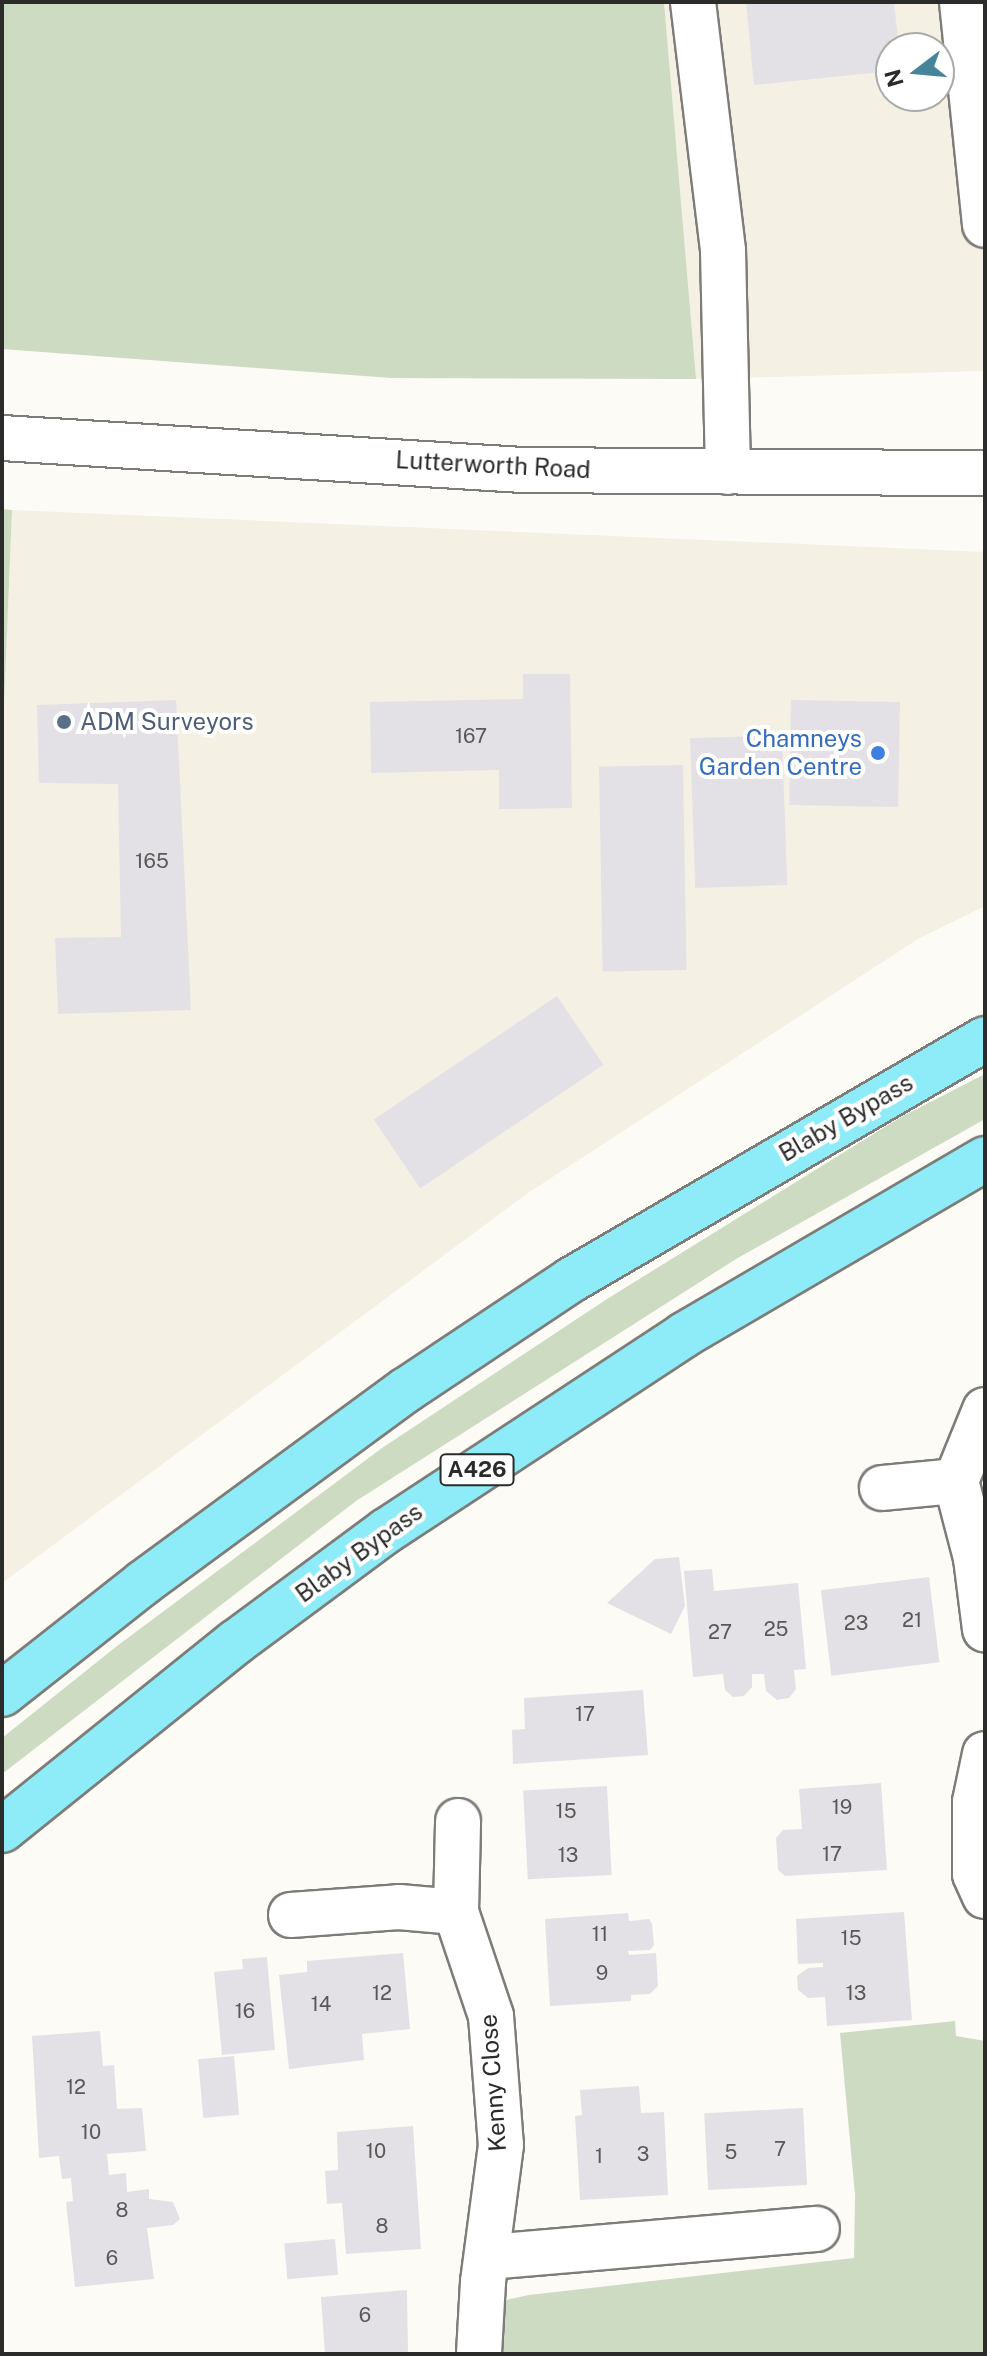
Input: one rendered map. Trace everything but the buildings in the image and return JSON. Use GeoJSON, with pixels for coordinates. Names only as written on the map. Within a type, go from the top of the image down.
{"type":"FeatureCollection","features":[{"type":"Feature","properties":{"kind":"main road","name":"Blaby Bypass"},"geometry":{"type":"LineString","coordinates":[[2,1694],[143,1583],[406,1390],[571,1280],[985,1039]]}},
{"type":"Feature","properties":{"kind":"main road","name":"Blaby Bypass"},"geometry":{"type":"LineString","coordinates":[[2,1830],[236,1642],[386,1531],[684,1335],[985,1159]]}},
{"type":"Feature","properties":{"kind":"street"},"geometry":{"type":"LineString","coordinates":[[693,2],[723,251],[728,472]]}},
{"type":"Feature","properties":{"kind":"street"},"geometry":{"type":"LineString","coordinates":[[962,2],[985,225]]}},
{"type":"Feature","properties":{"kind":"street","name":"Lutterworth Road"},"geometry":{"type":"LineString","coordinates":[[2,438],[522,470],[985,473]]}},
{"type":"Feature","properties":{"kind":"street"},"geometry":{"type":"LineString","coordinates":[[985,1410],[956,1481],[976,1558],[985,1629]]}},
{"type":"Feature","properties":{"kind":"street"},"geometry":{"type":"LineString","coordinates":[[882,1488],[956,1481]]}},
{"type":"Feature","properties":{"kind":"street"},"geometry":{"type":"LineString","coordinates":[[985,1754],[975,1802],[975,1874],[985,1896]]}},
{"type":"Feature","properties":{"kind":"street","name":"Kenny Close"},"geometry":{"type":"LineString","coordinates":[[458,1821],[456,1912],[491,2016],[501,2145],[489,2257],[483,2282],[479,2354]]}},
{"type":"Feature","properties":{"kind":"street"},"geometry":{"type":"LineString","coordinates":[[291,1915],[399,1907],[456,1912]]}},
{"type":"Feature","properties":{"kind":"street"},"geometry":{"type":"LineString","coordinates":[[489,2257],[817,2229]]}},
{"type":"Feature","properties":{"kind":"shaded area"},"geometry":{"type":"Polygon","coordinates":[[[664,2],[985,2],[985,371],[696,379],[664,2]]]}},
{"type":"Feature","properties":{"kind":"shaded area"},"geometry":{"type":"Polygon","coordinates":[[[12,510],[985,552],[985,906],[918,939],[528,1193],[2,1583],[2,754],[12,510]]]}},
{"type":"Feature","properties":{"kind":"green space"},"geometry":{"type":"Polygon","coordinates":[[[2,2],[664,2],[696,379],[391,378],[2,349],[2,2]]]}},
{"type":"Feature","properties":{"kind":"green space"},"geometry":{"type":"Polygon","coordinates":[[[2,509],[12,510],[2,754],[2,509]]]}},
{"type":"Feature","properties":{"kind":"green space"},"geometry":{"type":"Polygon","coordinates":[[[985,1074],[985,1119],[736,1259],[356,1501],[2,1774],[2,1738],[117,1646],[382,1448],[607,1299],[901,1117],[985,1074]]]}},
{"type":"Feature","properties":{"kind":"green space"},"geometry":{"type":"Polygon","coordinates":[[[955,2021],[956,2036],[985,2041],[985,2354],[479,2354],[483,2305],[529,2295],[854,2258],[855,2195],[840,2033],[955,2021]]]}},
{"type":"Feature","properties":{"kind":"place","name":"ADM Surveyors"},"geometry":{"type":"Point","coordinates":[64,722]}},
{"type":"Feature","properties":{"kind":"place","name":"Chamneys Garden Centre"},"geometry":{"type":"Point","coordinates":[878,753]}}]}
